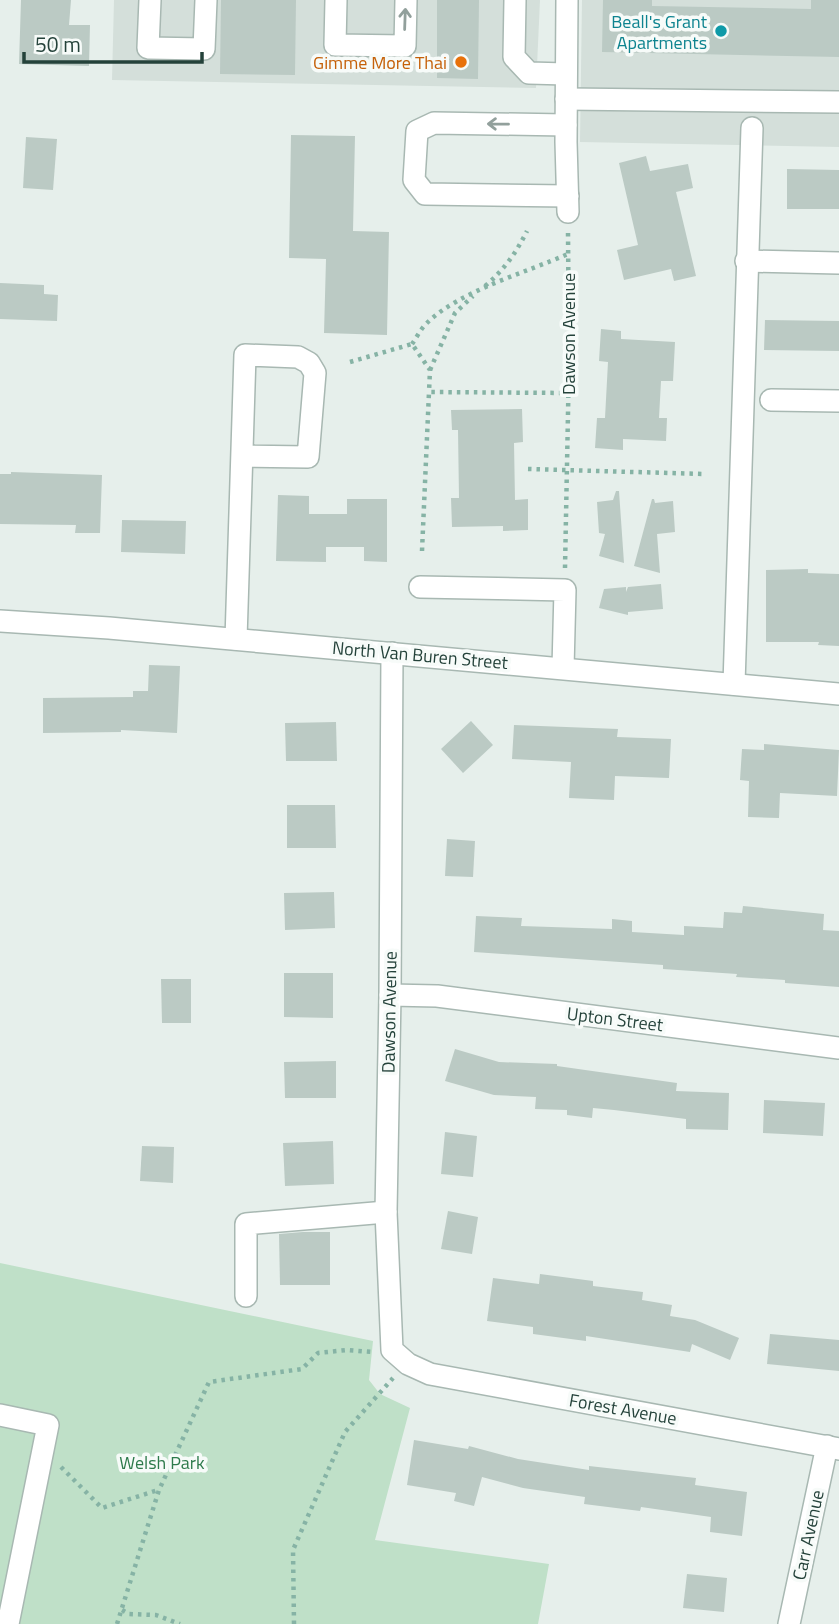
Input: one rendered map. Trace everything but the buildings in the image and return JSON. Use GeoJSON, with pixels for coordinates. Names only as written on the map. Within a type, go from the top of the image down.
{"type":"FeatureCollection","features":[{"type":"Feature","properties":{"kind":"street"},"geometry":{"type":"LineString","coordinates":[[150,0],[148,48],[204,48],[206,0]]}},
{"type":"Feature","properties":{"kind":"street"},"geometry":{"type":"LineString","coordinates":[[336,0],[335,45],[405,46],[406,0]]}},
{"type":"Feature","properties":{"kind":"street"},"geometry":{"type":"LineString","coordinates":[[515,0],[514,57],[529,73],[566,74]]}},
{"type":"Feature","properties":{"kind":"street"},"geometry":{"type":"LineString","coordinates":[[566,125],[434,123],[417,131],[414,180],[425,194],[568,204],[567,0]]}},
{"type":"Feature","properties":{"kind":"street"},"geometry":{"type":"LineString","coordinates":[[566,99],[839,102]]}},
{"type":"Feature","properties":{"kind":"street"},"geometry":{"type":"LineString","coordinates":[[734,684],[752,128]]}},
{"type":"Feature","properties":{"kind":"street"},"geometry":{"type":"LineString","coordinates":[[746,261],[839,263]]}},
{"type":"Feature","properties":{"kind":"street"},"geometry":{"type":"LineString","coordinates":[[236,639],[245,355],[298,357],[309,363],[315,373],[308,457],[242,456]]}},
{"type":"Feature","properties":{"kind":"street"},"geometry":{"type":"LineString","coordinates":[[771,400],[839,401]]}},
{"type":"Feature","properties":{"kind":"street"},"geometry":{"type":"LineString","coordinates":[[420,587],[565,590],[563,668]]}},
{"type":"Feature","properties":{"kind":"street","name":"North Van Buren Street"},"geometry":{"type":"LineString","coordinates":[[0,621],[64,624],[839,694]]}},
{"type":"Feature","properties":{"kind":"street","name":"Dawson Avenue"},"geometry":{"type":"LineString","coordinates":[[392,653],[386,1212],[400,1357]]}},
{"type":"Feature","properties":{"kind":"street","name":"Upton Street"},"geometry":{"type":"LineString","coordinates":[[390,995],[437,996],[839,1048]]}},
{"type":"Feature","properties":{"kind":"street"},"geometry":{"type":"LineString","coordinates":[[246,1296],[246,1224],[386,1212]]}},
{"type":"Feature","properties":{"kind":"street","name":"Forest Avenue"},"geometry":{"type":"LineString","coordinates":[[400,1357],[430,1374],[833,1448]]}},
{"type":"Feature","properties":{"kind":"street"},"geometry":{"type":"LineString","coordinates":[[0,1415],[48,1426],[8,1624]]}},
{"type":"Feature","properties":{"kind":"street","name":"Carr Avenue"},"geometry":{"type":"LineString","coordinates":[[789,1624],[833,1448]]}},
{"type":"Feature","properties":{"kind":"path","name":"Dawson Avenue"},"geometry":{"type":"LineString","coordinates":[[565,590],[568,204]]}},
{"type":"Feature","properties":{"kind":"path"},"geometry":{"type":"LineString","coordinates":[[422,551],[430,370],[454,313],[500,273],[517,251],[527,231]]}},
{"type":"Feature","properties":{"kind":"path"},"geometry":{"type":"LineString","coordinates":[[349,362],[412,344],[426,323],[444,309],[479,291],[568,254]]}},
{"type":"Feature","properties":{"kind":"path"},"geometry":{"type":"LineString","coordinates":[[412,344],[430,370]]}},
{"type":"Feature","properties":{"kind":"path"},"geometry":{"type":"LineString","coordinates":[[429,392],[568,393]]}},
{"type":"Feature","properties":{"kind":"path"},"geometry":{"type":"LineString","coordinates":[[528,469],[705,474]]}},
{"type":"Feature","properties":{"kind":"path"},"geometry":{"type":"LineString","coordinates":[[117,1624],[159,1490],[209,1382],[302,1369],[318,1353],[400,1357],[380,1394],[345,1432],[293,1550],[294,1624]]}},
{"type":"Feature","properties":{"kind":"path"},"geometry":{"type":"LineString","coordinates":[[56,1465],[65,1470],[102,1508],[159,1490]]}},
{"type":"Feature","properties":{"kind":"path"},"geometry":{"type":"LineString","coordinates":[[122,1610],[129,1614],[156,1615],[180,1624]]}},
{"type":"Feature","properties":{"kind":"shaded area"},"geometry":{"type":"Polygon","coordinates":[[[114,0],[540,0],[536,88],[112,80],[114,0]]]}},
{"type":"Feature","properties":{"kind":"shaded area"},"geometry":{"type":"Polygon","coordinates":[[[582,0],[839,0],[839,147],[580,142],[582,0]]]}},
{"type":"Feature","properties":{"kind":"green space","name":"Welsh Park"},"geometry":{"type":"Polygon","coordinates":[[[0,1263],[373,1341],[369,1380],[380,1394],[410,1408],[375,1540],[549,1564],[538,1624],[0,1624],[0,1263]]]}},
{"type":"Feature","properties":{"kind":"place","name":"Beall's Grant Apartments"},"geometry":{"type":"Point","coordinates":[721,31]}},
{"type":"Feature","properties":{"kind":"place","name":"Gimme More Thai"},"geometry":{"type":"Point","coordinates":[461,62]}}]}
